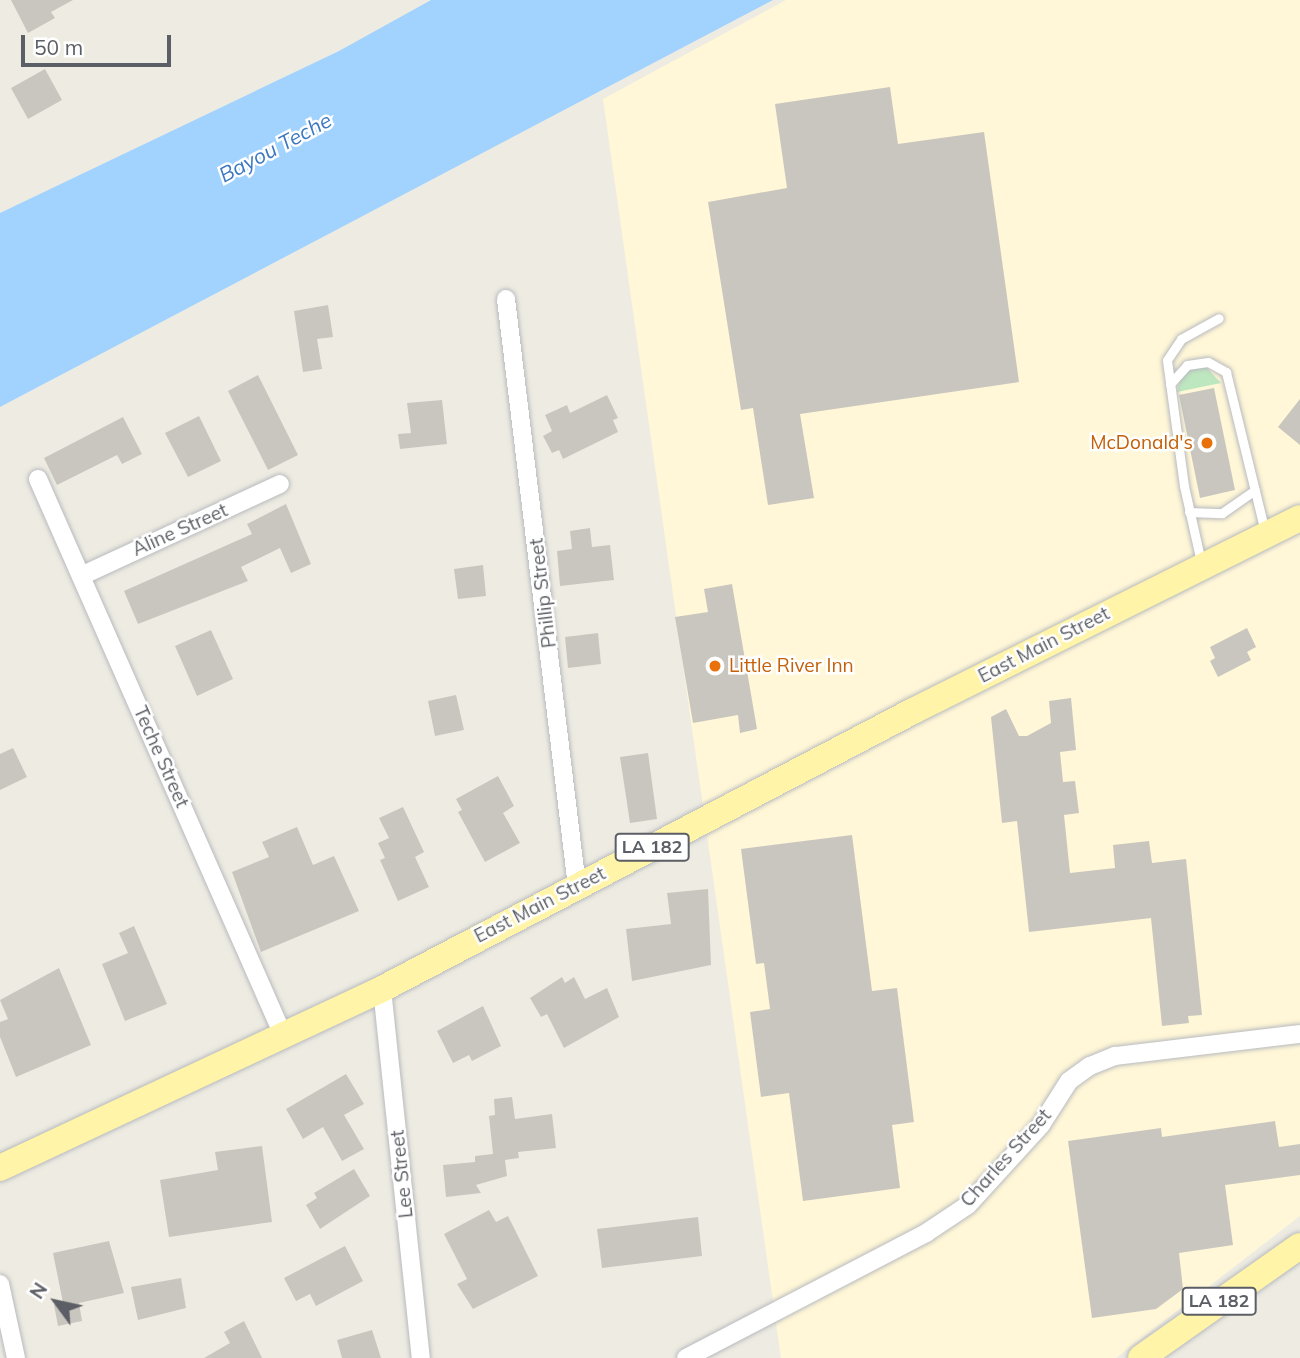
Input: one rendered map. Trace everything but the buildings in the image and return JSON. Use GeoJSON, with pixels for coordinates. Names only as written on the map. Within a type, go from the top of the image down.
{"type":"FeatureCollection","features":[{"type":"Feature","properties":{"kind":"main road","name":"East Main Street"},"geometry":{"type":"LineString","coordinates":[[0,1168],[382,989],[1300,518]]}},
{"type":"Feature","properties":{"kind":"main road","name":"LA 182"},"geometry":{"type":"LineString","coordinates":[[1141,1358],[1300,1246]]}},
{"type":"Feature","properties":{"kind":"street","name":"Phillip Street"},"geometry":{"type":"LineString","coordinates":[[506,299],[577,887]]}},
{"type":"Feature","properties":{"kind":"street","name":"Teche Street"},"geometry":{"type":"LineString","coordinates":[[38,479],[283,1034]]}},
{"type":"Feature","properties":{"kind":"street","name":"Aline Street"},"geometry":{"type":"LineString","coordinates":[[81,576],[280,484]]}},
{"type":"Feature","properties":{"kind":"street","name":"Lee Street"},"geometry":{"type":"LineString","coordinates":[[382,989],[421,1358]]}},
{"type":"Feature","properties":{"kind":"street","name":"Charles Street"},"geometry":{"type":"LineString","coordinates":[[686,1358],[926,1233],[968,1205],[1041,1125],[1069,1081],[1090,1066],[1115,1056],[1300,1034]]}},
{"type":"Feature","properties":{"kind":"street"},"geometry":{"type":"LineString","coordinates":[[0,1284],[16,1358]]}},
{"type":"Feature","properties":{"kind":"lane"},"geometry":{"type":"LineString","coordinates":[[1202,566],[1189,512],[1167,360],[1181,339],[1219,318]]}},
{"type":"Feature","properties":{"kind":"lane"},"geometry":{"type":"LineString","coordinates":[[1170,384],[1187,365],[1208,362],[1226,372],[1266,535]]}},
{"type":"Feature","properties":{"kind":"lane"},"geometry":{"type":"LineString","coordinates":[[1189,512],[1222,513],[1255,490]]}},
{"type":"Feature","properties":{"kind":"shaded area"},"geometry":{"type":"Polygon","coordinates":[[[786,0],[1300,0],[1300,1216],[1116,1358],[781,1358],[603,99],[786,0]]]}},
{"type":"Feature","properties":{"kind":"green space"},"geometry":{"type":"Polygon","coordinates":[[[1205,366],[1221,383],[1177,392],[1180,379],[1190,369],[1205,366]]]}},
{"type":"Feature","properties":{"kind":"water","name":"Bayou Teche"},"geometry":{"type":"Polygon","coordinates":[[[431,0],[773,0],[0,407],[0,213],[339,51],[431,0]]]}},
{"type":"Feature","properties":{"kind":"place","name":"McDonald's"},"geometry":{"type":"Point","coordinates":[1207,443]}},
{"type":"Feature","properties":{"kind":"place","name":"Little River Inn"},"geometry":{"type":"Point","coordinates":[715,666]}}]}
